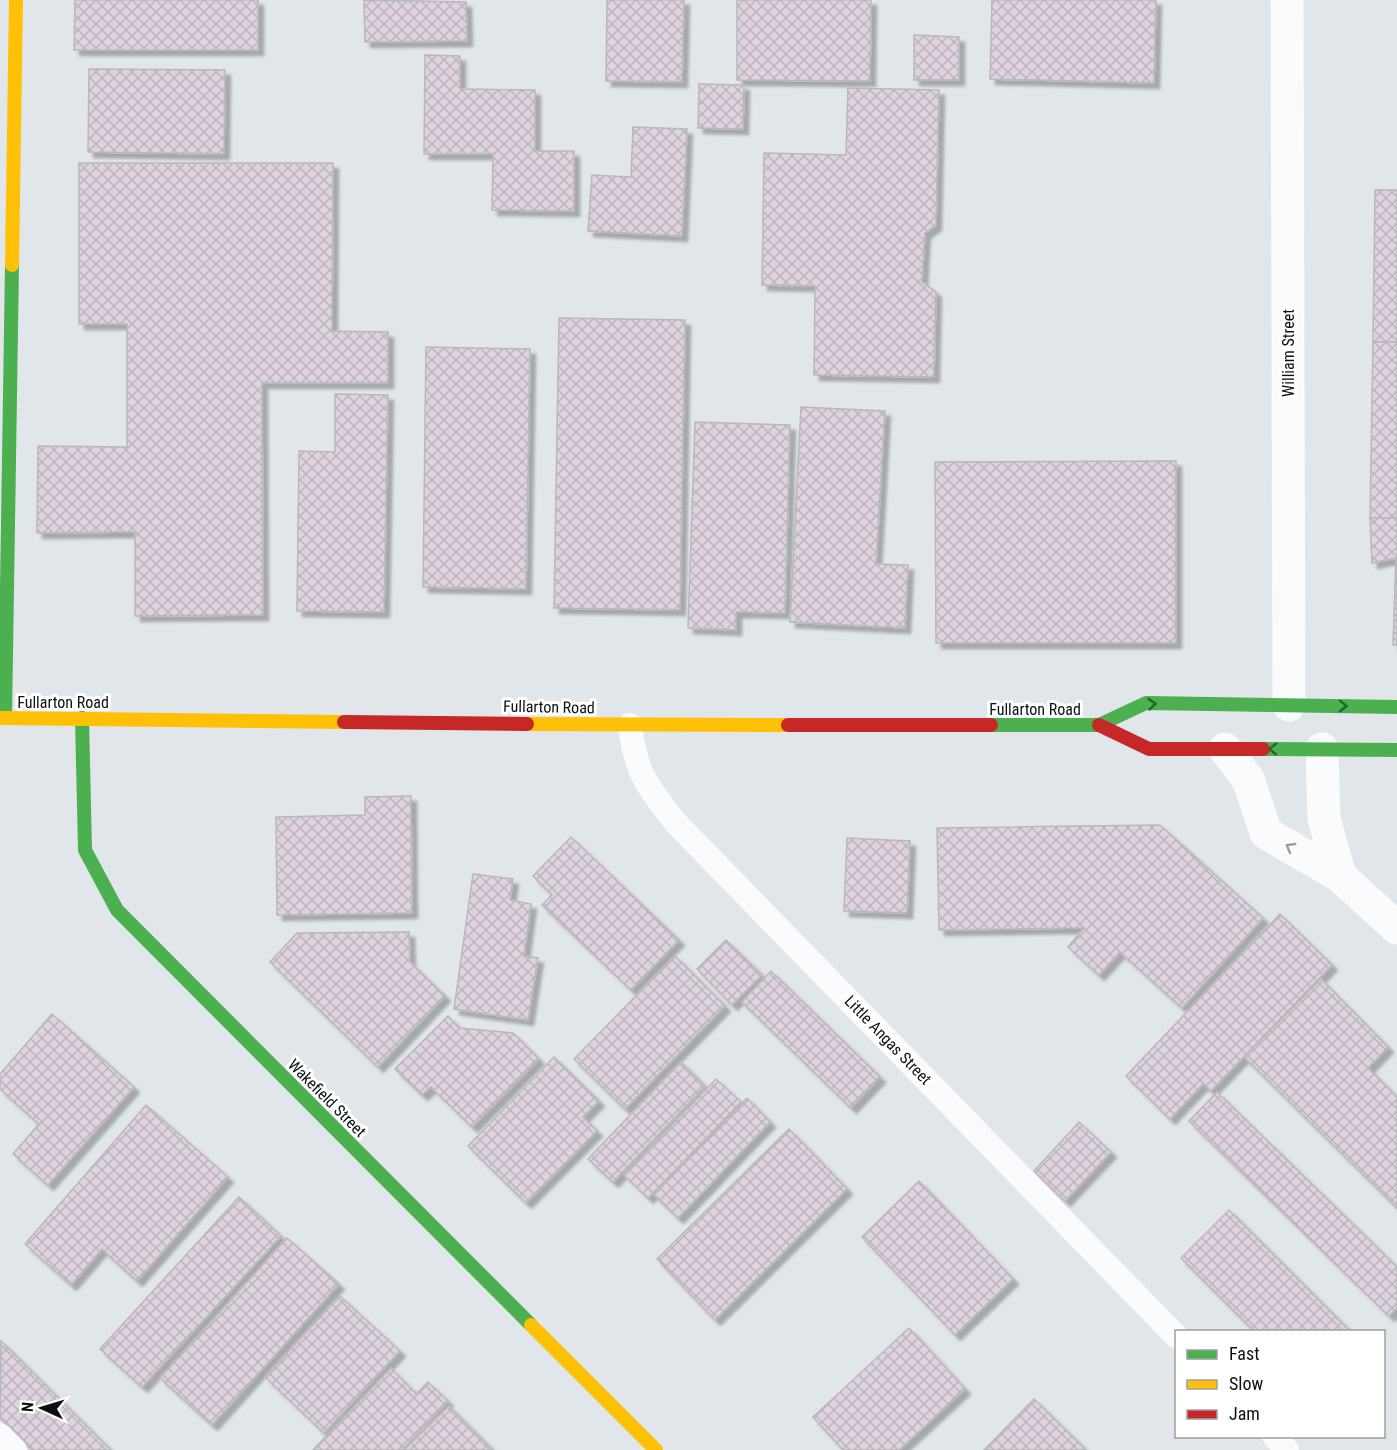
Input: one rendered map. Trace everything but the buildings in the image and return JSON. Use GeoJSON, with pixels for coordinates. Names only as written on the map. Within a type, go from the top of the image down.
{"type":"FeatureCollection","features":[{"type":"Feature","properties":{"kind":"main road"},"geometry":{"type":"LineString","coordinates":[[2,718],[16,0]]}},
{"type":"Feature","properties":{"kind":"main road","name":"Fullarton Road"},"geometry":{"type":"LineString","coordinates":[[2,718],[630,725],[1099,725],[1146,703],[1397,707]]}},
{"type":"Feature","properties":{"kind":"main road","name":"Wakefield Street"},"geometry":{"type":"LineString","coordinates":[[82,718],[85,850],[117,910],[656,1450]]}},
{"type":"Feature","properties":{"kind":"main road","name":"Fullarton Road"},"geometry":{"type":"LineString","coordinates":[[1099,725],[1149,749],[1397,750]]}},
{"type":"Feature","properties":{"kind":"street","name":"William Street"},"geometry":{"type":"LineString","coordinates":[[1287,0],[1289,705]]}},
{"type":"Feature","properties":{"kind":"street"},"geometry":{"type":"LineString","coordinates":[[1225,749],[1248,779],[1266,833],[1340,876],[1397,928]]}},
{"type":"Feature","properties":{"kind":"street"},"geometry":{"type":"LineString","coordinates":[[1322,749],[1324,819],[1340,876]]}},
{"type":"Feature","properties":{"kind":"lane","name":"Little Angas Street"},"geometry":{"type":"LineString","coordinates":[[630,725],[634,754],[644,780],[675,822],[1175,1335]]}},
{"type":"Feature","properties":{"kind":"lane"},"geometry":{"type":"LineString","coordinates":[[0,1435],[15,1450]]}},
{"type":"Feature","properties":{"kind":"lane"},"geometry":{"type":"LineString","coordinates":[[1275,1438],[1287,1450]]}},
{"type":"Feature","properties":{"kind":"traffic: fast"},"geometry":{"type":"LineString","coordinates":[[5,718],[12,265]]}},
{"type":"Feature","properties":{"kind":"traffic: fast"},"geometry":{"type":"LineString","coordinates":[[991,725],[1099,725],[1146,703],[1397,707]]}},
{"type":"Feature","properties":{"kind":"traffic: fast"},"geometry":{"type":"LineString","coordinates":[[82,718],[85,850],[117,910],[531,1325]]}},
{"type":"Feature","properties":{"kind":"traffic: fast"},"geometry":{"type":"LineString","coordinates":[[1263,749],[1397,750]]}},
{"type":"Feature","properties":{"kind":"traffic: slow"},"geometry":{"type":"LineString","coordinates":[[12,265],[16,0]]}},
{"type":"Feature","properties":{"kind":"traffic: slow"},"geometry":{"type":"LineString","coordinates":[[0,718],[344,722]]}},
{"type":"Feature","properties":{"kind":"traffic: slow"},"geometry":{"type":"LineString","coordinates":[[527,724],[788,725]]}},
{"type":"Feature","properties":{"kind":"traffic: slow"},"geometry":{"type":"LineString","coordinates":[[531,1325],[656,1450]]}},
{"type":"Feature","properties":{"kind":"traffic: jam"},"geometry":{"type":"LineString","coordinates":[[344,722],[527,724]]}},
{"type":"Feature","properties":{"kind":"traffic: jam"},"geometry":{"type":"LineString","coordinates":[[788,725],[991,725]]}},
{"type":"Feature","properties":{"kind":"traffic: jam"},"geometry":{"type":"LineString","coordinates":[[1099,725],[1149,749],[1263,749]]}}]}
